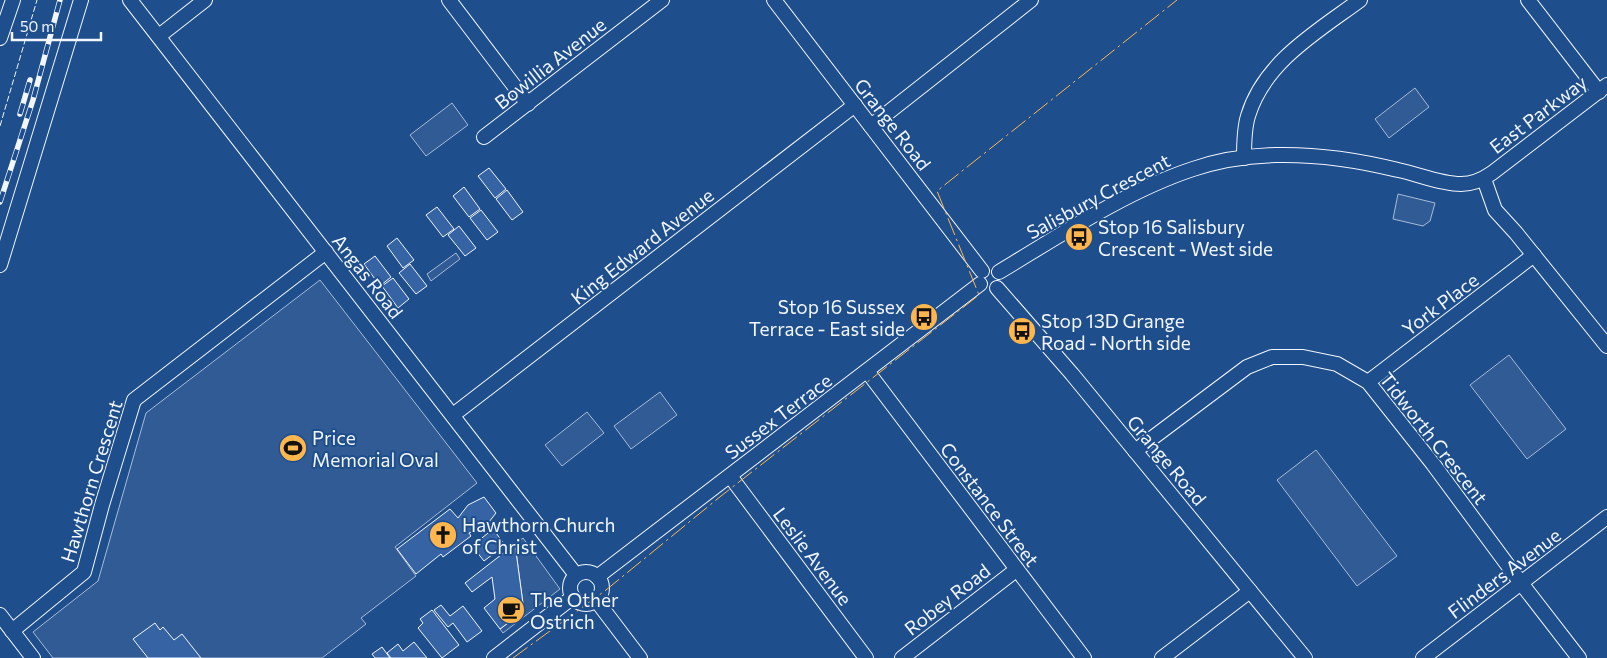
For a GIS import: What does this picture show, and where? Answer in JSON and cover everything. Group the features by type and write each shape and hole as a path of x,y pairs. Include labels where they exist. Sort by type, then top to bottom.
{"street":[{"path":"0,38 13,0"},
{"path":"0,265 81,0"},
{"name":"Angas Road","path":"130,0 576,575"},
{"path":"159,36 205,0"},
{"path":"449,0 528,104"},
{"name":"Bowillia Avenue","path":"484,137 662,0"},
{"name":"Grange Road","path":"774,0 871,126 981,277"},
{"path":"1244,158 1248,117 1257,94 1277,66 1306,41 1360,0"},
{"path":"1528,0 1603,89"},
{"path":"871,126 1027,1"},
{"name":"East Parkway","path":"1488,176 1603,89"},
{"name":"King Edward Avenue","path":"453,416 855,105"},
{"name":"Salisbury Crescent","path":"999,272 1080,223 1150,186 1193,168 1244,158 1303,155 1372,164 1455,184 1469,183 1488,176"},
{"path":"1488,176 1495,210 1607,346"},
{"name":"Hawthorn Crescent","path":"12,631 84,572 134,400 326,252"},
{"name":"York Place","path":"1368,382 1534,255"},
{"path":"989,268 999,272 1002,278 997,288 988,290 981,277 989,268"},
{"name":"Sussex Terrace","path":"597,577 867,371 981,277"},
{"name":"Grange Road","path":"997,288 1072,374 1305,658"},
{"name":"Tidworth Crescent","path":"1135,451 1247,367 1272,357 1303,357 1337,364 1368,382 1433,464 1579,658"},
{"name":"Constance Street","path":"867,371 1084,658"},
{"name":"Leslie Avenue","path":"730,476 866,658"},
{"name":"Flinders Avenue","path":"1423,658 1607,517"},
{"name":"Robey Road","path":"902,658 1016,570"},
{"path":"588,572 597,577 601,592 596,600 586,604 573,597 570,583 576,575 588,572"},
{"path":"1162,658 1250,591"},
{"path":"494,658 573,597"},
{"path":"596,600 640,658"},
{"path":"0,615 33,658"}],"shaded area":[{"path":"1415,88 1429,107 1389,138 1375,119"},
{"path":"452,103 468,125 426,156 410,135"},
{"path":"1398,194 1435,203 1430,221 1423,226 1393,219"},
{"path":"456,253 460,259 431,281 427,274"},
{"name":"Price Memorial Oval","path":"320,280 477,483 395,547 416,576 361,618 366,624 322,658 53,658 33,632 98,581 146,413"},
{"path":"1509,355 1566,429 1527,459 1470,385"},
{"path":"660,392 677,415 631,449 614,426"},
{"path":"587,412 604,433 562,466 545,445"},
{"path":"1316,450 1397,556 1357,586 1277,480"},
{"path":"523,538 560,589 503,633 500,629 524,611 515,544"}],"building":[{"path":"489,168 506,189 495,198 478,176"},
{"path":"464,187 480,209 469,217 453,196"},
{"path":"507,190 523,212 512,220 496,199"},
{"path":"437,207 454,229 443,237 426,215"},
{"path":"481,210 498,232 487,240 470,218"},
{"path":"459,226 476,248 465,256 448,235"},
{"path":"397,238 414,260 403,268 387,246"},
{"path":"375,256 391,277 380,286 364,264"},
{"path":"410,264 427,286 416,294 399,273"},
{"path":"393,278 409,299 398,308 382,286"},
{"name":"Hawthorn Church of Christ","path":"484,497 496,513 485,527 469,533 471,536 443,557 441,554 416,574 397,549 450,509 458,518 468,505"},
{"path":"493,529 505,545 484,561 472,546"},
{"path":"515,544 524,611 500,629 484,608 495,599 492,577 472,592 465,583"},
{"path":"441,605 450,616 463,606 482,631 467,642 453,623 448,627 434,610"},
{"path":"432,610 459,645 442,658 418,628 423,623 420,619"},
{"path":"155,623 160,630 163,627 174,640 182,634 201,658 148,658 133,639"},
{"path":"414,642 427,658 391,658 387,653 398,644 403,651"},
{"path":"382,647 390,658 375,658 372,654"}],"railway":[{"path":"0,202 33,100 60,0"},
{"path":"20,114 30,80"}],"fence":[{"path":"0,126 37,0"}],"power":[{"path":"513,658 606,590 721,496 979,295 937,191 1177,0"}],"place":[{"name":"Stop 16 Salisbury Crescent - West side","path":"1079,237"},
{"name":"Stop 16 Sussex Terrace - East side","path":"924,317"},
{"name":"Stop 13D Grange Road - North side","path":"1022,331"},
{"name":"Price Memorial Oval","path":"293,448"},
{"name":"Hawthorn Church of Christ","path":"443,535"},
{"name":"The Other Ostrich","path":"511,610"}]}
